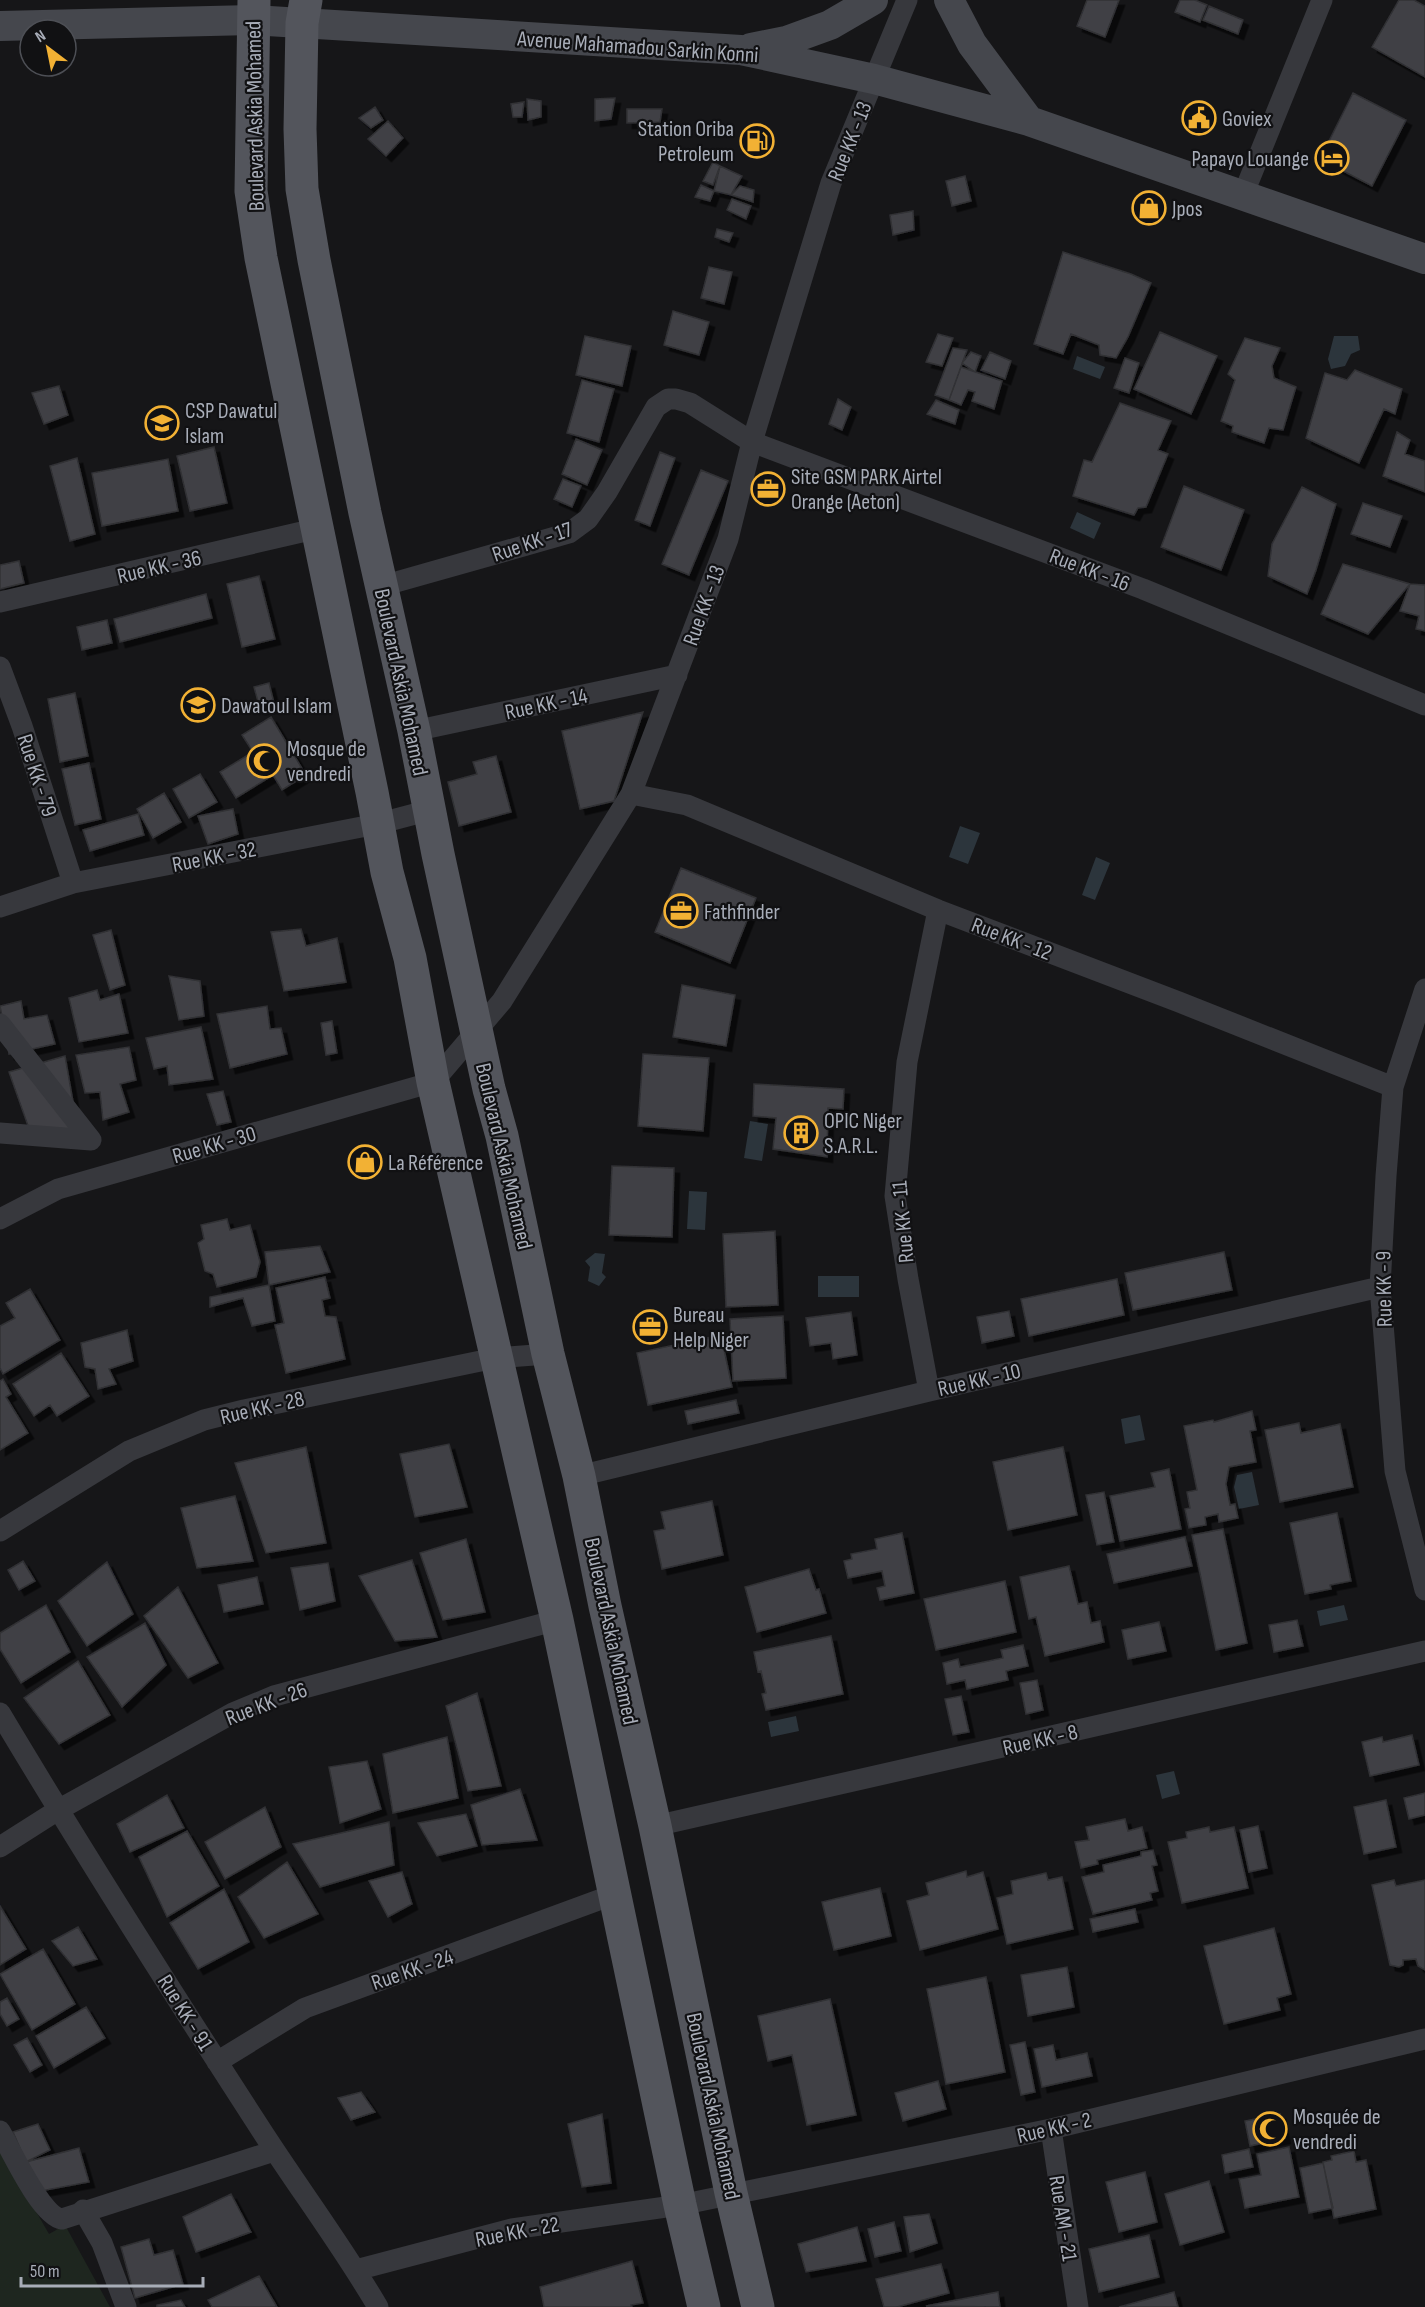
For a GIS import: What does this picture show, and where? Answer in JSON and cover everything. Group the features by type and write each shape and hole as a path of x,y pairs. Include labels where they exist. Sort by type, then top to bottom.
{"main road":[{"name":"Boulevard Askia Mohamed","path":"253,10 251,191 261,258 319,528 372,792 376,824 410,958 433,1082 557,1620 680,2205 704,2307"},
{"name":"Boulevard Askia Mohamed","path":"304,12 300,129 302,189 364,513 414,731 477,1032 505,1147 549,1354 579,1476 731,2193 758,2307"}],"street":[{"path":"741,50 786,41 830,25 873,0"},
{"name":"Rue KK - 13","path":"433,1082 502,1001 631,794 728,539 752,442 831,183 907,0"},
{"path":"949,0 972,45 1029,121"},
{"path":"1243,195 1322,0"},
{"name":"Avenue Mahamadou Sarkin Konni","path":"0,26 253,10 304,12 741,50 874,79 1029,121 1425,259"},
{"name":"Rue KK - 17","path":"382,586 568,533 588,519 607,492 656,407 668,399 690,403"},
{"name":"Rue KK - 16","path":"690,403 752,442 1143,590 1425,705"},
{"name":"Rue KK - 36","path":"0,602 319,528"},
{"name":"Rue KK - 79","path":"0,667 22,726 73,883"},
{"name":"Rue KK - 14","path":"414,731 677,675"},
{"name":"Rue KK - 12","path":"631,794 687,805 938,910 1394,1087"},
{"name":"Rue KK - 32","path":"0,907 73,883 376,824 430,810"},
{"name":"Rue KK - 11","path":"929,1391 895,1196 907,1062 938,910"},
{"name":"Rue KK - 9","path":"1425,989 1394,1087 1380,1287 1395,1471 1425,1590"},
{"path":"0,1024 91,1140 0,1133"},
{"name":"Rue KK - 30","path":"0,1219 58,1189 433,1082"},
{"name":"Rue KK - 10","path":"579,1476 929,1391 1380,1287"},
{"name":"Rue KK - 28","path":"0,1531 129,1451 204,1420 495,1358 549,1354"},
{"name":"Rue KK - 26","path":"0,1847 58,1810 233,1713 274,1696 557,1620"},
{"name":"Rue KK - 8","path":"655,1827 1425,1651"},
{"name":"Rue KK - 91","path":"0,1713 58,1810 217,2062 274,2151 356,2270 378,2307"},
{"name":"Rue KK - 24","path":"217,2062 305,2008 615,1894"},
{"name":"Rue KK - 2","path":"680,2205 1051,2129 1425,2039"},
{"name":"Rue AM - 21","path":"1051,2129 1078,2307"},
{"path":"0,2131 28,2182 52,2215 62,2219 274,2151"},
{"name":"Rue KK - 22","path":"356,2270 512,2229 680,2205"},
{"path":"83,2211 102,2243 126,2307"}],"shaded area":[{"path":"1334,336 1358,336 1360,350 1351,354 1345,366 1331,369 1328,359"},
{"path":"1077,356 1105,367 1100,379 1073,369"},
{"path":"1077,512 1101,523 1094,539 1070,528"},
{"path":"960,826 980,833 968,864 949,857"},
{"path":"1096,857 1110,863 1095,900 1082,895"},
{"path":"750,1121 768,1124 762,1161 744,1158"},
{"path":"689,1191 707,1192 705,1230 687,1229"},
{"path":"595,1253 605,1254 602,1273 606,1277 599,1286 588,1281 590,1267 585,1261"},
{"path":"818,1276 859,1276 859,1297 818,1297"},
{"path":"1140,1415 1145,1440 1125,1444 1121,1419"},
{"path":"1252,1472 1259,1505 1239,1509 1234,1487 1237,1475"},
{"path":"1344,1605 1348,1620 1320,1626 1317,1611"},
{"path":"796,1716 799,1731 771,1737 768,1722"},
{"path":"1174,1771 1180,1794 1162,1799 1156,1775"},
{"path":"0,2149 49,2234 65,2225 110,2307 0,2307"}],"building":[{"path":"1087,0 1119,0 1105,37 1077,26"},
{"path":"1180,0 1195,0 1207,5 1200,22 1175,12"},
{"path":"1399,0 1414,0 1425,6 1425,77 1372,47"},
{"path":"1209,6 1243,20 1238,34 1203,20"},
{"path":"1353,93 1406,120 1372,186 1320,159"},
{"path":"615,98 611,119 595,121 595,99"},
{"path":"527,99 541,101 541,117 528,120"},
{"path":"524,102 522,117 513,117 511,104"},
{"path":"375,107 383,120 371,128 359,118"},
{"path":"627,109 662,109 660,122 627,123"},
{"path":"388,121 403,138 386,156 368,139"},
{"path":"713,162 720,166 713,185 703,181"},
{"path":"720,166 742,176 731,195 714,191"},
{"path":"965,176 971,201 952,206 946,181"},
{"path":"701,185 714,191 710,201 695,197"},
{"path":"740,186 754,190 753,202 731,195"},
{"path":"732,199 751,206 746,219 727,210"},
{"path":"913,211 914,230 893,235 890,215"},
{"path":"717,229 733,233 729,242 715,237"},
{"path":"1063,252 1131,274 1151,283 1128,337 1116,358 1100,355 1099,345 1071,334 1063,354 1034,344"},
{"path":"709,267 732,272 724,304 701,298"},
{"path":"673,311 709,322 699,355 664,345"},
{"path":"1160,332 1217,356 1191,414 1134,389"},
{"path":"938,334 953,338 942,366 926,362"},
{"path":"585,336 631,346 622,386 576,375"},
{"path":"1245,338 1280,348 1272,366 1274,378 1296,387 1283,430 1269,428 1264,443 1232,432 1233,426 1221,421 1235,380 1228,374"},
{"path":"953,348 967,350 949,400 935,395"},
{"path":"971,352 981,356 975,372 962,363"},
{"path":"990,352 1011,361 1005,379 981,370"},
{"path":"1125,358 1139,363 1129,393 1114,388"},
{"path":"961,367 1002,381 994,409 972,401 975,392 968,390 961,405 949,400"},
{"path":"1355,370 1402,389 1395,414 1384,409 1359,463 1306,438 1325,373 1347,380"},
{"path":"582,380 614,389 599,442 567,433"},
{"path":"59,386 68,415 44,424 32,393"},
{"path":"838,399 851,407 842,430 829,424"},
{"path":"936,400 959,410 955,424 927,414"},
{"path":"1120,403 1171,421 1158,450 1168,454 1146,507 1138,508 1134,515 1073,496 1084,460 1092,462"},
{"path":"1397,432 1410,440 1405,454 1425,461 1425,492 1383,476"},
{"path":"576,439 602,450 587,485 562,474"},
{"path":"214,447 227,503 190,511 177,456"},
{"path":"660,452 675,458 650,526 635,520"},
{"path":"77,458 95,534 70,541 50,466"},
{"path":"168,459 178,511 102,526 92,473"},
{"path":"701,470 728,481 689,575 662,564"},
{"path":"563,479 581,486 572,507 554,499"},
{"path":"1184,486 1244,510 1221,570 1161,547"},
{"path":"1302,487 1336,504 1307,594 1268,576 1272,544"},
{"path":"1363,503 1402,516 1390,547 1351,534"},
{"path":"19,561 24,583 0,589 0,565"},
{"path":"1343,564 1410,584 1368,634 1321,614"},
{"path":"259,576 275,639 242,647 227,584"},
{"path":"1410,584 1425,585 1425,631 1416,629 1419,616 1400,611"},
{"path":"206,594 212,618 120,642 114,619"},
{"path":"107,620 112,643 82,650 77,627"},
{"path":"269,683 275,707 260,709 254,687"},
{"path":"75,693 88,756 60,762 48,699"},
{"path":"643,712 614,801 580,809 562,731"},
{"path":"271,717 306,775 282,790 273,775 236,798 220,772 253,752 242,735"},
{"path":"496,756 511,812 459,826 448,782 477,774 473,762"},
{"path":"89,763 101,819 75,825 62,769"},
{"path":"200,774 217,802 189,818 173,789"},
{"path":"164,793 181,822 153,838 137,809"},
{"path":"233,809 238,834 208,844 198,816"},
{"path":"138,814 144,835 90,851 83,830"},
{"path":"681,868 756,898 730,963 655,932"},
{"path":"301,929 306,946 337,938 346,982 284,991 271,932"},
{"path":"111,930 125,985 110,990 93,935"},
{"path":"169,976 200,981 204,1016 179,1020"},
{"path":"682,985 735,995 726,1046 673,1037"},
{"path":"97,990 100,1000 119,994 128,1033 79,1042 69,998"},
{"path":"21,1001 24,1019 47,1015 55,1044 9,1054 0,1006"},
{"path":"267,1006 270,1029 281,1028 287,1054 230,1068 217,1014"},
{"path":"332,1021 337,1053 326,1055 321,1023"},
{"path":"201,1027 213,1079 169,1085 167,1066 154,1069 146,1038"},
{"path":"129,1047 136,1080 120,1084 129,1112 103,1120 100,1092 85,1093 76,1055"},
{"path":"643,1054 709,1058 703,1131 638,1126"},
{"path":"65,1056 78,1130 32,1137 9,1072"},
{"name":"OPIC Niger S.A.R.L.","path":"754,1084 844,1089 843,1109 828,1108 827,1157 773,1149 776,1118 753,1116"},
{"path":"223,1091 231,1122 217,1125 207,1094"},
{"path":"612,1166 674,1168 672,1237 609,1235"},
{"path":"227,1219 230,1230 250,1225 260,1262 256,1277 217,1287 213,1274 205,1271 198,1243 204,1239 201,1225"},
{"path":"775,1231 778,1305 726,1307 723,1234"},
{"path":"320,1246 330,1272 269,1285 265,1252"},
{"path":"1224,1252 1232,1290 1133,1310 1125,1273"},
{"path":"325,1277 330,1298 322,1300 325,1316 336,1317 345,1359 286,1373 275,1325 284,1323 276,1288"},
{"path":"1117,1279 1124,1315 1029,1336 1021,1299"},
{"path":"269,1285 275,1321 252,1326 243,1298 210,1307 210,1297"},
{"path":"30,1289 60,1340 3,1374 0,1368 0,1326 15,1318 6,1303"},
{"path":"1009,1311 1014,1336 982,1343 977,1317"},
{"path":"851,1312 857,1355 833,1359 831,1343 810,1346 806,1318"},
{"path":"783,1316 786,1378 733,1381 730,1319"},
{"path":"127,1330 133,1361 109,1369 116,1384 98,1389 95,1369 85,1367 81,1343"},
{"path":"721,1335 732,1387 648,1405 637,1353"},
{"path":"61,1353 89,1396 57,1416 50,1405 34,1416 13,1384"},
{"path":"3,1379 11,1394 6,1397 28,1433 0,1450 0,1381"},
{"path":"736,1400 739,1413 688,1424 685,1411"},
{"path":"1252,1411 1256,1430 1250,1431 1256,1462 1229,1467 1226,1484 1230,1505 1235,1504 1238,1518 1219,1522 1218,1514 1205,1517 1206,1525 1189,1528 1185,1509 1190,1508 1187,1492 1197,1490 1184,1426 1213,1420 1214,1422"},
{"path":"1299,1423 1301,1433 1340,1424 1353,1487 1280,1502 1265,1430"},
{"path":"449,1444 467,1507 415,1517 400,1454"},
{"path":"306,1447 326,1543 266,1553 235,1463"},
{"path":"1063,1447 1077,1515 1008,1530 993,1462"},
{"path":"1169,1469 1181,1529 1120,1541 1110,1496 1155,1487 1151,1473"},
{"path":"1104,1492 1114,1542 1097,1545 1086,1495"},
{"path":"235,1496 253,1561 197,1568 181,1508"},
{"path":"712,1501 723,1555 662,1569 654,1531 665,1529 661,1512"},
{"path":"1337,1513 1351,1581 1330,1585 1331,1589 1305,1594 1290,1523"},
{"path":"1223,1529 1247,1643 1216,1650 1192,1535"},
{"path":"902,1533 914,1593 880,1600 877,1588 885,1586 882,1571 848,1578 844,1561 852,1559 851,1554 877,1549 875,1539"},
{"path":"1185,1537 1192,1566 1114,1583 1107,1554"},
{"path":"466,1539 485,1612 443,1620 420,1553"},
{"path":"412,1560 437,1637 395,1641 359,1576"},
{"path":"23,1561 35,1581 19,1590 8,1570"},
{"path":"107,1562 133,1614 87,1646 58,1601"},
{"path":"328,1563 335,1601 300,1610 291,1568"},
{"path":"1069,1566 1078,1604 1087,1602 1091,1623 1100,1621 1104,1642 1045,1656 1036,1617 1029,1619 1020,1577"},
{"path":"809,1569 816,1590 819,1589 826,1613 757,1632 745,1587"},
{"path":"257,1577 263,1604 224,1612 218,1585"},
{"path":"1005,1581 1016,1632 936,1650 924,1599"},
{"path":"178,1587 218,1663 188,1678 144,1616"},
{"path":"46,1605 70,1652 21,1683 0,1649 0,1633"},
{"path":"1297,1620 1303,1646 1274,1652 1269,1625"},
{"path":"1159,1622 1166,1651 1128,1659 1122,1630"},
{"path":"145,1623 166,1665 122,1707 87,1657"},
{"path":"831,1636 843,1694 766,1710 762,1694 766,1693 754,1652"},
{"path":"1023,1645 1028,1666 1006,1671 1008,1680 967,1689 965,1680 947,1684 943,1663 958,1659 960,1667 1003,1658 1001,1650"},
{"path":"78,1661 110,1715 59,1744 24,1698"},
{"path":"1037,1680 1043,1710 1026,1714 1020,1683"},
{"path":"477,1693 501,1786 468,1791 446,1706"},
{"path":"961,1696 969,1732 953,1735 945,1699"},
{"path":"1412,1735 1419,1765 1370,1776 1362,1742 1382,1737 1383,1742"},
{"path":"447,1737 458,1798 393,1813 383,1754"},
{"path":"367,1761 381,1809 340,1823 329,1767"},
{"path":"520,1789 537,1840 482,1845 471,1805"},
{"path":"1425,1793 1425,1815 1409,1819 1404,1798"},
{"path":"167,1795 184,1828 130,1852 117,1824"},
{"path":"1386,1800 1396,1847 1364,1854 1354,1807"},
{"path":"265,1807 281,1847 225,1879 205,1842"},
{"path":"466,1814 477,1846 437,1856 418,1823"},
{"path":"1125,1819 1128,1831 1142,1827 1147,1848 1097,1860 1098,1864 1081,1868 1075,1842 1089,1840 1086,1827"},
{"path":"389,1822 394,1865 320,1887 293,1844"},
{"path":"1258,1826 1267,1868 1249,1872 1240,1830"},
{"path":"1209,1827 1210,1832 1234,1827 1248,1888 1182,1903 1168,1842 1187,1838 1186,1832"},
{"path":"187,1831 219,1886 167,1917 139,1857"},
{"path":"1153,1850 1157,1865 1152,1866 1158,1891 1150,1893 1152,1900 1093,1914 1082,1877 1104,1872 1103,1865 1141,1856 1141,1852"},
{"path":"287,1862 318,1914 264,1938 238,1897"},
{"path":"966,1871 967,1877 983,1872 998,1929 920,1950 907,1901 929,1895 926,1883"},
{"path":"402,1872 412,1904 388,1917 369,1881"},
{"path":"1046,1873 1048,1880 1062,1877 1073,1929 1007,1944 997,1898 1013,1894 1011,1881"},
{"path":"1394,1880 1396,1886 1425,1880 1425,1970 1418,1966 1416,1959 1403,1960 1403,1965 1399,1967 1390,1965 1372,1885"},
{"path":"880,1888 891,1936 834,1950 822,1902"},
{"path":"224,1889 249,1942 198,1969 170,1923"},
{"path":"0,1906 26,1949 0,1965"},
{"path":"1135,1909 1138,1922 1093,1932 1090,1919"},
{"path":"78,1927 97,1959 73,1966 52,1941"},
{"path":"1274,1928 1291,1994 1277,1998 1280,2010 1224,2024 1204,1946"},
{"path":"43,1949 75,2004 32,2030 0,1974"},
{"path":"1067,1967 1074,2007 1028,2016 1021,1975"},
{"path":"986,1977 1005,2072 946,2084 927,1989"},
{"path":"7,1998 19,2019 7,2026 0,2014 0,2002"},
{"path":"830,1999 856,2115 807,2125 792,2055 768,2061 758,2016"},
{"path":"86,2007 105,2038 54,2068 36,2036"},
{"path":"27,2038 42,2065 30,2072 14,2045"},
{"path":"1025,2042 1035,2092 1021,2095 1010,2045"},
{"path":"1053,2045 1056,2060 1087,2053 1092,2076 1042,2087 1034,2049"},
{"path":"938,2081 946,2109 903,2121 895,2093"},
{"path":"361,2092 375,2112 351,2120 338,2098"},
{"path":"602,2114 611,2183 582,2187 568,2124"},
{"path":"1280,2114 1285,2138 1250,2146 1245,2121"},
{"path":"38,2124 50,2150 26,2162 13,2132"},
{"path":"1289,2147 1299,2197 1245,2208 1239,2179 1261,2175 1257,2154"},
{"path":"79,2148 89,2182 41,2191 26,2162"},
{"path":"1249,2149 1253,2167 1225,2173 1222,2155"},
{"path":"1354,2151 1356,2162 1366,2160 1376,2209 1334,2218 1323,2162 1332,2160 1331,2156"},
{"path":"1323,2163 1333,2208 1309,2213 1300,2168"},
{"path":"1145,2172 1157,2222 1119,2232 1106,2182"},
{"path":"1209,2181 1224,2232 1180,2245 1165,2194"},
{"path":"231,2194 251,2232 196,2252 183,2217"},
{"path":"929,2214 937,2243 910,2252 904,2217"},
{"path":"894,2222 901,2251 875,2257 868,2229"},
{"path":"857,2227 866,2261 806,2272 798,2244"},
{"path":"1149,2235 1159,2277 1099,2292 1089,2249"},
{"path":"149,2239 154,2255 173,2250 183,2284 135,2298 121,2247"},
{"path":"632,2261 643,2303 631,2305 632,2307 544,2307 540,2287"},
{"path":"941,2264 949,2293 897,2307 884,2307 876,2279"},
{"path":"259,2276 277,2307 212,2307 208,2300"},
{"path":"998,2292 1000,2307 926,2306"},
{"path":"1174,2292 1178,2307 1119,2307"},
{"path":"181,2300 185,2307 157,2307 157,2305"}],"place":[{"name":"Goviex","path":"1199,118"},
{"name":"Station Oriba Petroleum","path":"757,141"},
{"name":"Papayo Louange","path":"1332,158"},
{"name":"Jpos","path":"1149,208"},
{"name":"CSP Dawatul Islam","path":"162,423"},
{"name":"Site GSM PARK Airtel Orange (Aeton)","path":"768,489"},
{"name":"Dawatoul Islam","path":"198,705"},
{"name":"Mosque de vendredi","path":"264,761"},
{"name":"Fathfinder","path":"681,911"},
{"name":"OPIC Niger S.A.R.L.","path":"801,1133"},
{"name":"La Référence","path":"365,1162"},
{"name":"Bureau Help Niger","path":"650,1327"},
{"name":"Mosquée de vendredi","path":"1270,2129"}]}
